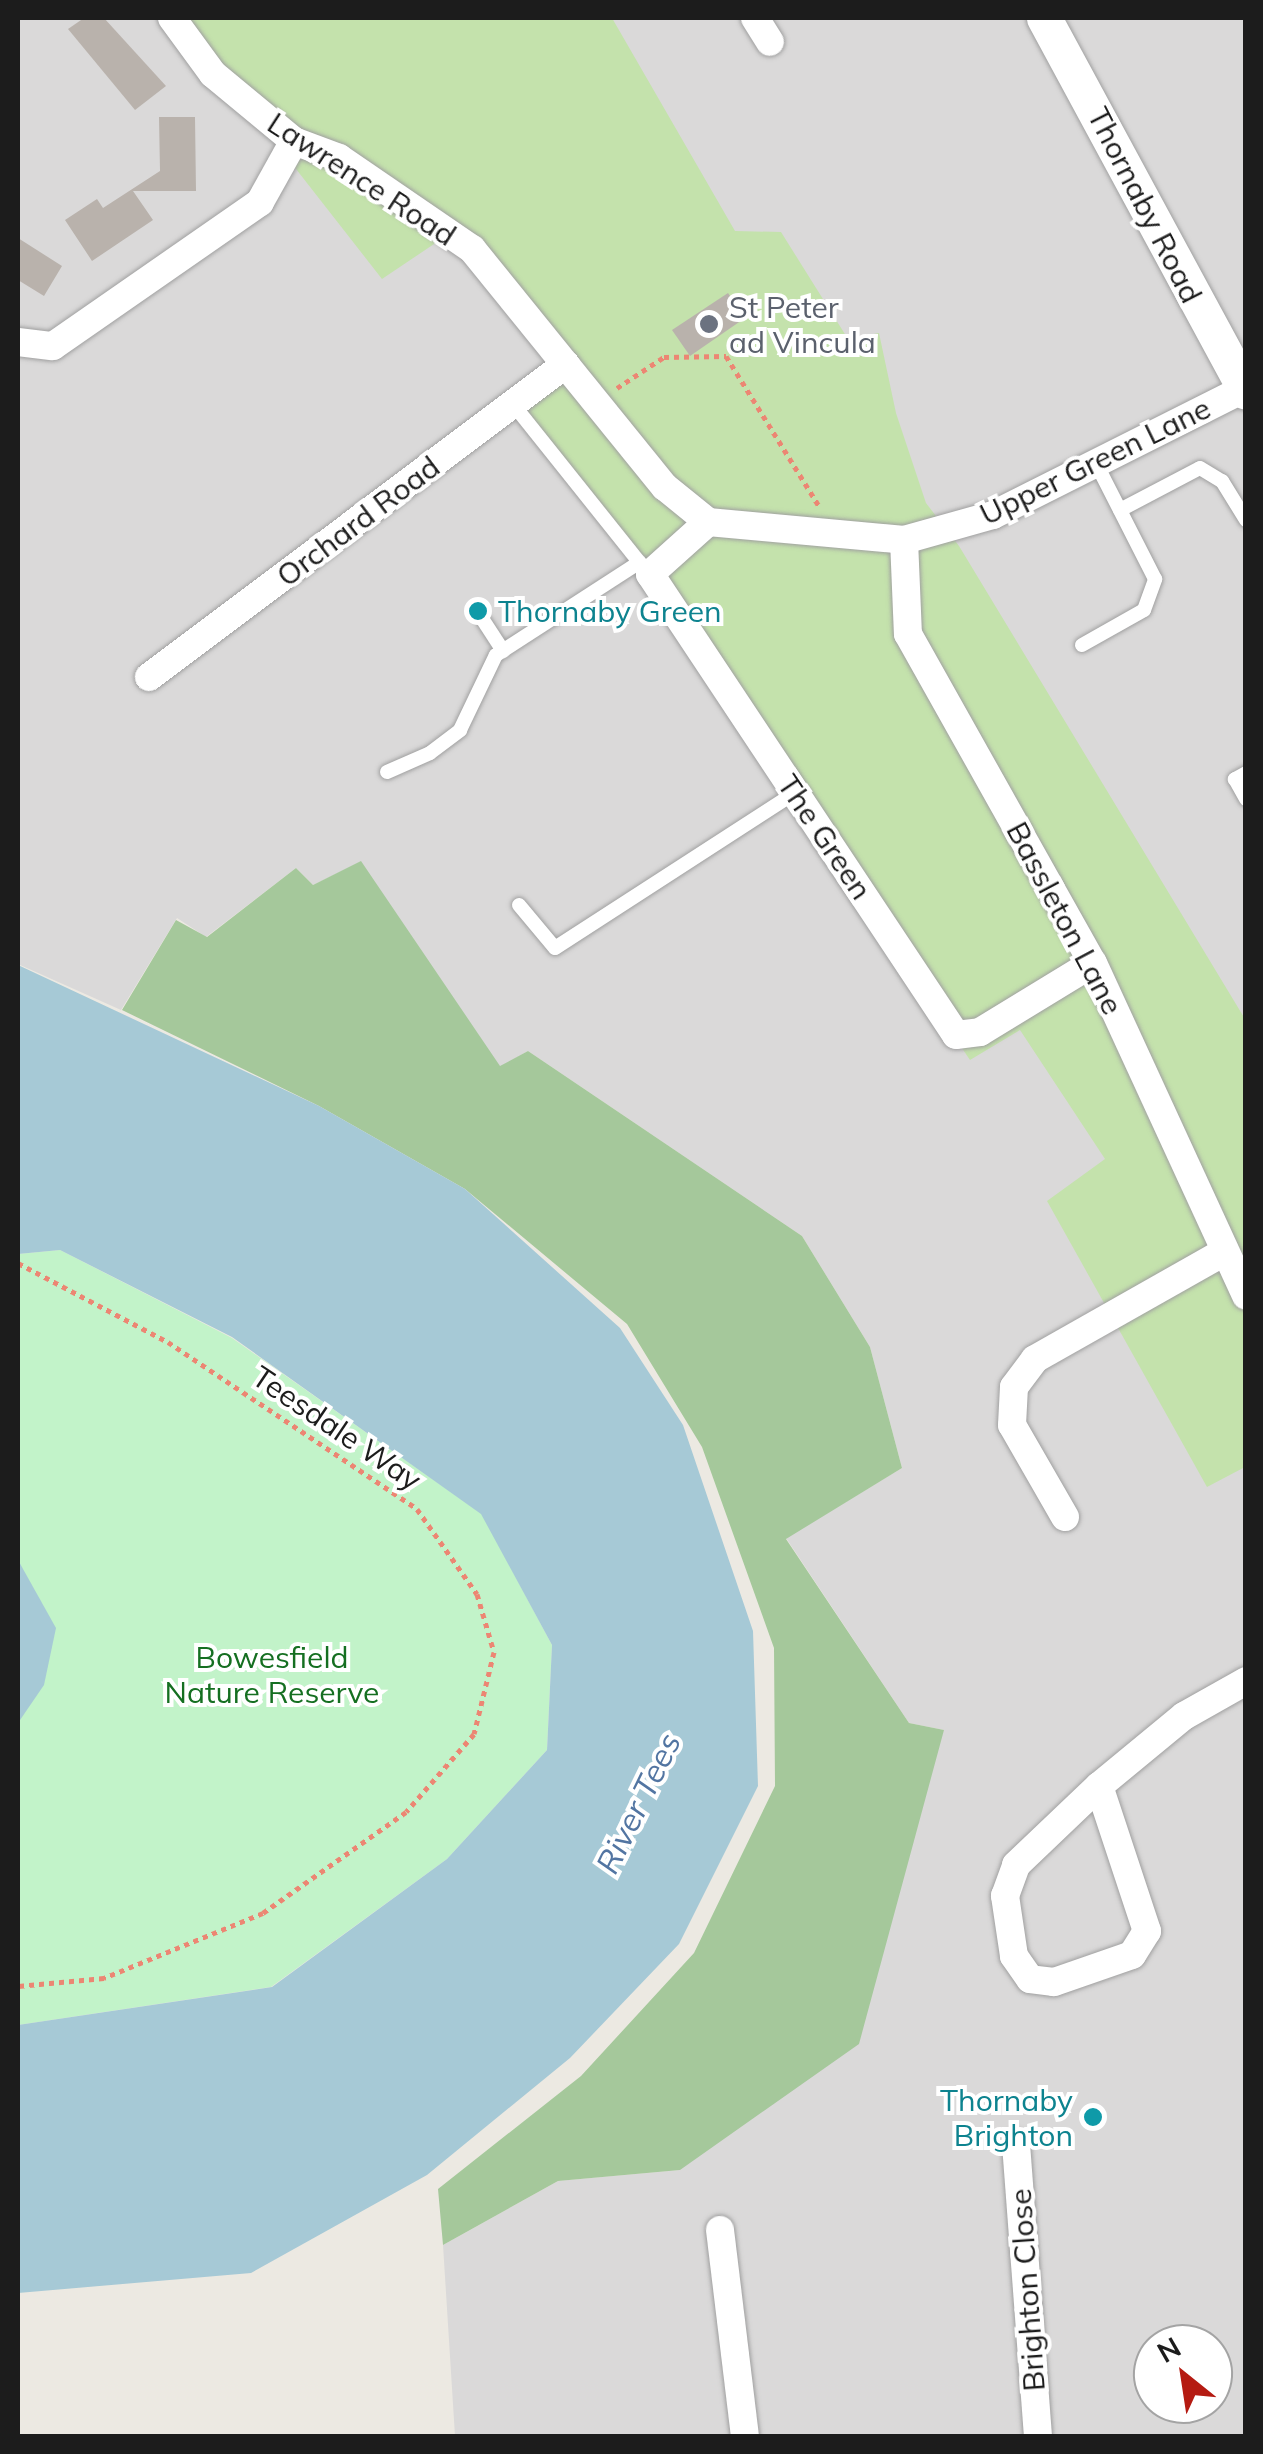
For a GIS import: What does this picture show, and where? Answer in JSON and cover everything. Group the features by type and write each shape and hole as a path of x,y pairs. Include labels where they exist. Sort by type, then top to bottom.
{"street":[{"name":"Lawrence Road","path":"172,18 213,74 294,141 339,158 472,249 665,487 708,522"},
{"name":"Thornaby Road","path":"1044,18 1245,390"},
{"path":"18,342 53,346 260,202 294,141"},
{"name":"Orchard Road","path":"149,677 566,364"},
{"name":"Upper Green Lane","path":"708,522 904,540 993,515 1245,390"},
{"path":"645,568 708,522"},
{"name":"Bassleton Lane","path":"904,540 908,634 1093,963 1246,1296"},
{"name":"The Green","path":"645,568 956,1035 980,1032 1093,963"},
{"path":"1065,1518 1012,1425 1014,1387 1036,1359 1224,1252"},
{"path":"1099,1786 1147,1931 1132,1955 1054,1982 1030,1979 1014,1956 1005,1896 1016,1865 1099,1786 1184,1716 1246,1681"},
{"name":"Brighton Close","path":"1016,2144 1038,2436"},
{"path":"720,2230 745,2436"}],"lane":[{"path":"387,772 430,754 460,730 488,662 645,568 513,404"},
{"path":"1082,645 1144,610 1155,579 1096,463"},
{"path":"1120,510 1200,468 1222,481 1246,520"},
{"path":"483,620 502,651"},
{"path":"1246,773 1235,780 1246,799"},
{"path":"519,906 554,948 795,793"}],"path":[{"path":"596,401 664,358 726,356 836,534"},
{"name":"Teesdale Way","path":"18,1262 168,1342 417,1508 477,1594 494,1652 474,1734 406,1812 263,1913 104,1978 18,1986"}],"shaded area":[{"path":"18,18 1245,18 1245,2436 455,2436 443,2245 558,2181 680,2170 944,1730 909,1723 786,1538 902,1468 870,1347 802,1236 528,1051 500,1067 361,862 313,885 296,868 206,937 177,918 121,1010 18,964"}],"green space":[{"path":"178,18 612,18 735,231 781,232 848,339 879,333 896,413 926,503 959,546 1245,1019 1245,1467 1207,1487 1047,1201 1105,1159 1020,1030 970,1060 645,579 506,404 556,365 464,252 443,238 382,279"},
{"path":"361,861 500,1066 528,1051 802,1236 870,1347 902,1468 786,1539 909,1723 944,1730 859,2044 680,2170 558,2181 443,2245 438,2189 581,2076 694,1953 775,1786 774,1648 702,1447 627,1324 465,1189 319,1106 122,1010 176,920 207,937 296,868 313,885"},
{"name":"Bowesfield Nature Reserve","path":"60,1250 232,1338 482,1514 552,1645 547,1750 447,1859 271,1987 18,2025 18,1254"}],"water":[{"name":"River Tees","path":"18,965 319,1106 465,1189 620,1328 683,1425 753,1631 758,1786 679,1944 570,2058 427,2175 251,2273 18,2293 18,2025 272,1987 447,1859 547,1750 552,1645 481,1514 232,1337 60,1250 18,1254"},
{"path":"18,1560 56,1628 44,1685 18,1723"}],"building":[{"path":"84,18 104,18 166,86 135,110 68,29"},
{"path":"159,117 195,117 196,191 133,191 153,220 92,261 65,220 97,199 103,208 160,171"},
{"path":"18,238 62,266 44,296 18,280"},
{"name":"St Peter ad Vincula","path":"728,293 745,318 690,356 672,330"}],"place":[{"name":"St Peter ad Vincula","path":"709,324"},
{"name":"Thornaby Green","path":"478,611"},
{"name":"Thornaby Brighton","path":"1093,2117"}]}
